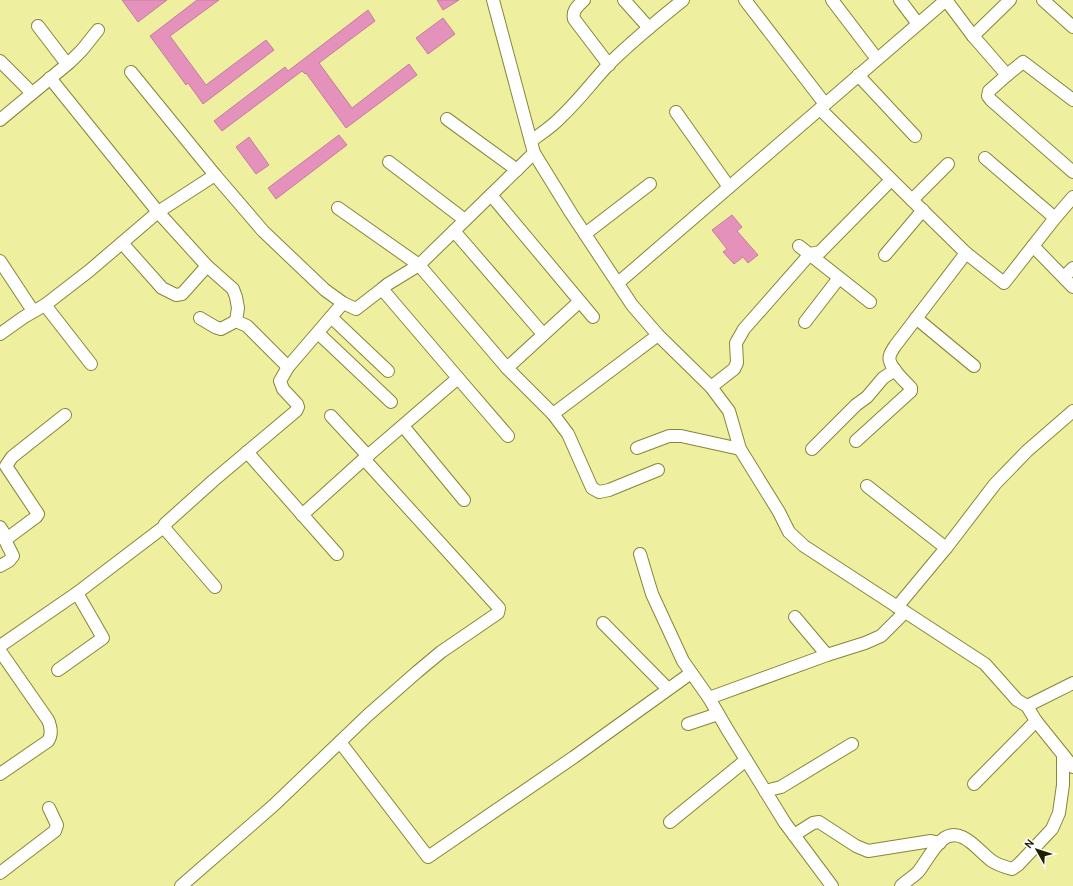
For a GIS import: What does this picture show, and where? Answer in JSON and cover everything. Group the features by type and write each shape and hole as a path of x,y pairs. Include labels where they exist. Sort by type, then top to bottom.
{"street":[{"path":"494,0 533,147 571,213 632,305 658,335 711,387 730,412 740,449 779,512 789,532 804,546 985,664 1017,700 1027,706 1036,721 1073,768"},
{"path":"584,0 575,9 573,14 574,19 609,65"},
{"path":"624,0 649,28"},
{"path":"131,72 263,231 325,290 343,303 356,309 388,284 419,265 516,170 546,131 562,116 609,65 649,28 683,0"},
{"path":"745,0 823,106 891,180 966,253 1004,283 1073,197"},
{"path":"832,0 877,59"},
{"path":"900,0 918,24"},
{"path":"618,283 946,0 973,36 1007,75"},
{"path":"973,36 1010,0"},
{"path":"1043,0 1073,27"},
{"path":"38,26 67,64"},
{"path":"0,120 67,64 82,50 98,30"},
{"path":"0,61 32,93"},
{"path":"1073,100 1023,62 989,91 988,96 1073,172"},
{"path":"858,75 915,136"},
{"path":"50,78 158,212 208,266 233,289 238,308 236,321"},
{"path":"676,112 728,187"},
{"path":"447,119 516,170"},
{"path":"985,158 1055,218"},
{"path":"389,162 465,220"},
{"path":"912,200 948,164"},
{"path":"0,334 33,311 46,305 122,244 158,212 215,175"},
{"path":"711,387 734,369 737,363 736,343 744,330 810,254 820,252 891,180"},
{"path":"585,234 650,184"},
{"path":"491,195 593,317"},
{"path":"338,208 419,265 507,368 553,414 568,434 592,488 599,492 609,490 658,470"},
{"path":"884,255 923,210"},
{"path":"454,231 543,334"},
{"path":"122,244 162,288 176,295 182,294 208,266"},
{"path":"799,246 870,302"},
{"path":"1033,246 1073,287"},
{"path":"856,441 911,391 911,388 895,370 890,362 889,356 894,346 966,253"},
{"path":"0,261 33,311"},
{"path":"1064,277 1073,268"},
{"path":"805,322 839,278"},
{"path":"382,289 508,436"},
{"path":"507,368 579,302"},
{"path":"0,646 78,593 165,526 167,521 296,411 298,408 297,404 283,389 280,381 288,367 343,303"},
{"path":"46,305 91,364"},
{"path":"331,317 388,371"},
{"path":"200,318 221,329 236,321"},
{"path":"916,318 974,366"},
{"path":"236,321 247,326 288,367"},
{"path":"318,333 391,402"},
{"path":"553,414 658,335"},
{"path":"812,449 866,397 883,378 895,370"},
{"path":"302,515 458,378"},
{"path":"709,698 881,636 946,548 999,480 1027,451 1073,411"},
{"path":"7,538 22,528 38,514 6,468 7,462 65,415"},
{"path":"181,886 274,805 382,702 441,652 499,611 499,608 366,458 332,416"},
{"path":"403,426 464,500"},
{"path":"637,448 668,436 681,436 740,449"},
{"path":"247,452 337,554"},
{"path":"867,486 946,548"},
{"path":"165,526 166,530 214,587"},
{"path":"0,527 7,538 5,540 13,556 0,566"},
{"path":"640,554 652,594 683,661 709,698 765,791 832,886"},
{"path":"58,670 103,638 78,593"},
{"path":"796,617 826,655"},
{"path":"603,623 668,689"},
{"path":"0,651 48,720 51,737 48,741 0,774"},
{"path":"340,742 428,857 574,757 691,672"},
{"path":"1027,706 1073,683"},
{"path":"688,724 718,714"},
{"path":"974,784 1036,721"},
{"path":"765,791 781,787 852,744"},
{"path":"901,886 917,872 940,843 950,835 961,836 992,861 998,864 1012,869 1018,866 1052,829 1059,813 1063,785 1063,755"},
{"path":"670,822 746,760"},
{"path":"0,873 30,852 55,831 57,825 49,808"},
{"path":"794,834 813,823 819,822 856,846 868,851 931,842 940,843"}],"building":[{"path":"122,0 167,0 138,22"},
{"path":"197,0 219,0 170,36 206,85 266,40 274,50 203,104 188,83 186,85 150,36"},
{"path":"437,0 459,0 443,10"},
{"path":"368,10 375,21 319,63 352,108 409,64 417,75 346,128 306,73 305,74 302,71 222,131 214,121 285,67 288,71"},
{"path":"443,18 455,34 428,54 416,38"},
{"path":"339,135 347,145 276,199 268,188"},
{"path":"249,137 269,165 256,174 236,147"},
{"path":"732,215 742,227 737,231 758,255 748,263 743,257 734,264 723,252 727,249 712,230"}]}
